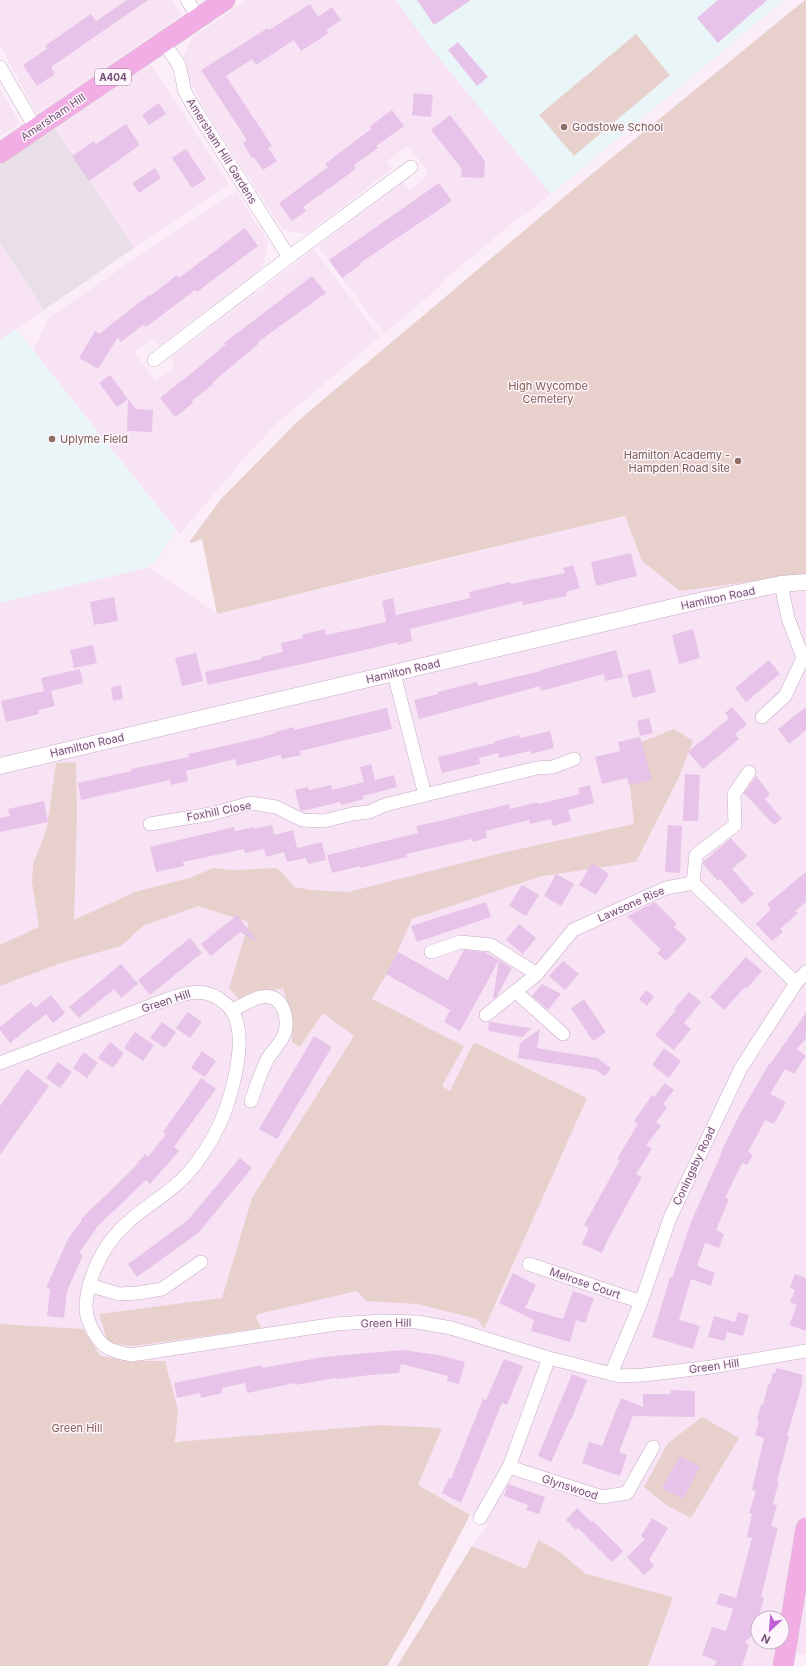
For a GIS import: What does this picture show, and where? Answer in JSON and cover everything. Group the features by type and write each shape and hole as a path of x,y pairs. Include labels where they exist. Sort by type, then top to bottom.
{"main road":[{"name":"Amersham Hill","path":"0,153 164,43 225,0"},
{"path":"782,1666 806,1528"}],"street":[{"path":"186,0 198,18"},
{"name":"Amersham Hill Gardens","path":"164,43 179,65 184,90 190,101 289,257"},
{"path":"0,66 36,129"},
{"path":"154,360 411,166"},
{"name":"Hamilton Road","path":"0,766 694,602 781,584 806,582"},
{"path":"762,717 785,696 804,658 788,618 781,584"},
{"path":"394,674 425,795"},
{"name":"Foxhill Close","path":"150,824 211,814 251,803 276,807 302,820 324,821 352,814 369,812 385,805 538,768 553,767 574,759"},
{"path":"749,772 734,794 735,825 696,855 694,883 796,983"},
{"name":"Lawsone Rise","path":"486,1015 537,974 573,930 666,888 694,883"},
{"path":"431,952 460,942 491,945 537,974"},
{"name":"Coningsby Road","path":"611,1374 641,1302 670,1218 741,1068 796,983 806,972"},
{"name":"Green Hill","path":"0,1063 184,993 204,992 223,1002 233,1010 237,1020 239,1035 238,1060 226,1109 213,1138 194,1167 170,1191 126,1225 112,1240 101,1256 92,1275 86,1309 87,1320 99,1342 108,1349 131,1355 336,1324 382,1321 417,1322 451,1328 549,1358 611,1374 629,1376 711,1367 806,1351"},
{"path":"516,992 563,1034"},
{"path":"233,1010 250,1001 267,996 277,999 284,1011 286,1025 283,1037 268,1059 251,1101"},
{"path":"89,1286 118,1294 138,1293 162,1289 202,1262"},
{"name":"Melrose Court","path":"529,1264 641,1302"},
{"path":"480,1518 509,1467 549,1358"},
{"name":"Glynswood","path":"509,1467 602,1498 626,1493 653,1447"}],"shaded area":[{"path":"0,0 172,0 182,15 37,114 0,45"},
{"path":"246,0 396,0 430,47 551,194 524,216 522,215 443,281 444,283 384,334 318,246 403,182 410,190 429,173 408,146 387,161 392,169 306,234 283,230 209,116 190,82 183,56 192,38"},
{"name":"Godstowe School","path":"396,0 784,0 551,194 430,47"},
{"path":"150,64 229,184 134,248 55,129"},
{"path":"0,88 20,124 0,137"},
{"path":"55,129 134,248 44,310 0,243 0,165"},
{"path":"236,191 268,242 263,267 159,346 153,339 134,353 156,381 175,366 170,358 314,249 380,337 276,424 242,461 180,534 33,350 49,317"},
{"path":"0,243 44,310 0,340"},
{"path":"806,315 806,1655 778,1651 775,1666 648,1666 673,1597 586,1574 560,1552 537,1540 527,1569 472,1546 488,1525 418,1485 441,1428 179,1443 146,1366 77,1328 0,1327 0,592 130,555 217,614 626,516"},
{"name":"Uplyme Field","path":"16,329 176,530 155,562 146,568 0,603 0,340"}],"green space":[{"name":"High Wycombe Cemetery","path":"805,0 806,574 680,591 642,561 625,516 217,614 202,539 191,543 190,541 221,499 299,420 576,187"},
{"path":"636,34 670,75 574,156 539,115"},
{"path":"674,729 693,741 678,779 636,862 542,876 412,919 390,968 372,999 464,1046 442,1086 450,1091 474,1042 587,1098 484,1329 477,1319 417,1304 366,1301 357,1291 258,1314 256,1317 261,1328 133,1346 108,1343 99,1314 222,1298 252,1198 354,1036 323,1013 300,1047 292,1042 293,1025 283,988 239,999 229,988 249,922 198,906 143,926 121,946 61,963 0,986 0,945 39,927 32,882 33,864 47,828 56,763 76,762 77,815 74,920 135,892 190,878 213,868 233,870 277,868 295,887 311,890 348,892 501,853 634,824 626,748"},
{"path":"0,1324 83,1329 100,1355 123,1361 165,1361 178,1410 175,1442 380,1425 442,1428 418,1485 470,1515 422,1607 387,1666 0,1666"},
{"path":"702,1417 739,1438 691,1518 666,1505 644,1487 668,1443"},
{"path":"538,1540 560,1552 586,1574 673,1597 648,1666 397,1666 472,1546 526,1569"}],"building":[{"path":"127,0 148,0 51,67 55,74 37,86 23,65 47,49 45,46 91,14 96,21"},
{"path":"417,0 471,0 434,25"},
{"path":"718,0 767,0 718,43 697,18"},
{"path":"310,4 318,17 332,7 341,20 326,30 329,33 301,51 294,40 256,65 252,59 226,76 272,146 268,148 277,161 263,170 254,157 252,158 243,143 247,140 201,70 268,28 269,30"},
{"path":"458,42 488,77 477,86 448,50"},
{"path":"414,93 433,95 431,117 412,115"},
{"path":"159,103 166,114 149,125 142,115"},
{"path":"392,110 404,126 376,146 378,148 354,165 356,169 303,207 306,211 292,221 279,203 328,167 325,164 371,129 370,126"},
{"path":"450,115 485,161 484,178 461,177 462,169 431,130"},
{"path":"126,124 140,145 89,181 72,156 94,141 96,144"},
{"path":"186,149 206,179 192,188 172,158"},
{"path":"155,168 161,178 139,193 132,183"},
{"path":"439,183 452,201 360,263 361,264 342,278 329,260"},
{"path":"245,228 258,246 197,292 195,290 146,327 144,324 121,342 118,337 98,369 79,358 95,331 99,334 149,295 150,296 177,275 179,278"},
{"path":"312,276 326,293 258,342 258,344 192,401 193,403 175,417 160,398 226,344 224,343"},
{"path":"110,375 128,399 117,407 99,383"},
{"path":"128,399 136,409 153,410 152,432 127,431"},
{"path":"631,553 637,576 596,586 591,562"},
{"path":"573,565 580,588 566,592 567,596 523,605 522,601 410,629 412,641 398,645 397,642 208,685 205,672 262,659 261,657 283,652 281,643 303,638 302,635 325,629 326,635 386,622 382,601 393,598 396,615 470,598 469,592 510,582 511,584 565,573 563,568"},
{"path":"114,597 118,621 94,625 90,602"},
{"path":"693,629 700,658 679,664 672,635"},
{"path":"93,645 97,663 74,668 70,650"},
{"path":"616,650 623,677 605,681 604,674 541,691 540,686 419,719 414,700 477,682 478,686 541,671"},
{"path":"196,653 203,681 182,686 175,658"},
{"path":"769,660 780,674 746,702 735,688"},
{"path":"80,669 83,683 51,691 55,706 38,710 39,714 6,722 1,701 44,691 41,678"},
{"path":"650,669 656,692 633,698 627,675"},
{"path":"121,685 123,699 113,701 111,687"},
{"path":"732,707 747,724 735,734 739,739 703,769 688,752 729,718 725,713"},
{"path":"806,707 806,730 789,744 778,729"},
{"path":"387,708 392,729 300,751 301,755 282,759 281,755 237,766 235,759 186,771 188,781 171,785 170,780 81,800 78,783 131,771 131,769 189,757 188,754 255,739 294,727 294,730"},
{"path":"649,718 653,733 640,736 637,721"},
{"path":"550,731 554,748 531,754 530,751 499,758 498,753 479,758 480,764 442,773 438,757 495,743 495,741 519,735 520,738"},
{"path":"640,737 652,780 629,785 627,778 602,784 595,757 620,751 618,742"},
{"path":"371,764 375,780 394,775 397,787 363,796 364,799 341,805 340,802 302,811 300,810 295,790 308,787 309,790 331,785 332,790 364,782 360,767"},
{"path":"685,774 700,775 698,821 683,821"},
{"path":"756,776 770,794 765,799 782,819 774,825 744,793"},
{"path":"590,785 594,803 568,810 571,821 553,826 551,819 530,824 529,820 486,831 487,838 473,842 472,839 406,854 407,857 332,873 327,855 418,833 416,826 509,804 510,809 580,794 578,788"},
{"path":"44,801 48,822 0,832 0,818 10,816 8,809"},
{"path":"272,825 274,835 293,830 297,848 322,842 326,860 308,864 306,858 287,862 284,852 266,857 264,849 245,853 244,849 183,862 184,866 156,872 150,847 234,827 235,831"},
{"path":"668,825 682,826 680,873 665,872"},
{"path":"731,838 747,856 732,869 754,894 742,904 720,879 718,881 703,864 703,862"},
{"path":"592,863 609,874 596,895 579,885"},
{"path":"806,872 806,902 795,911 798,913 780,929 783,932 772,941 756,924 771,909 767,904"},
{"path":"556,874 574,884 561,906 544,896"},
{"path":"522,885 539,895 526,916 509,906"},
{"path":"486,902 491,917 417,942 411,926"},
{"path":"655,902 677,924 674,927 687,939 666,961 657,953 661,950 627,916"},
{"path":"237,915 258,942 240,932 211,956 201,944"},
{"path":"519,924 536,938 523,954 506,940"},
{"path":"190,938 202,953 150,995 138,980"},
{"path":"464,950 485,952 499,960 460,1031 444,1022 450,1010 386,974 398,952 448,980"},
{"path":"746,957 762,971 724,1010 710,997"},
{"path":"499,960 512,968 497,996 493,999"},
{"path":"563,961 579,974 565,990 549,976"},
{"path":"121,964 138,984 121,998 114,989 79,1018 69,1007"},
{"path":"542,984 561,994 548,1010 532,996"},
{"path":"646,990 654,997 647,1006 639,999"},
{"path":"689,992 701,1002 684,1023 691,1029 674,1050 655,1035 676,1010 674,1009"},
{"path":"51,995 65,1013 53,1023 46,1014 10,1043 0,1030 0,1027 31,1002 35,1008"},
{"path":"584,999 606,1032 593,1041 571,1008"},
{"path":"188,1012 202,1022 190,1038 176,1028"},
{"path":"806,1013 806,1038 797,1049 806,1056 794,1074 785,1069 770,1094 786,1102 774,1124 765,1120 748,1152 753,1155 747,1165 742,1163 725,1198 729,1199 716,1230 724,1234 719,1248 705,1243 697,1266 715,1273 711,1286 691,1279 679,1320 700,1326 693,1349 652,1337 670,1277 672,1278 691,1222 721,1152 740,1114 769,1064"},
{"path":"162,1022 176,1032 165,1048 150,1038"},
{"path":"489,1022 531,1028 523,1037 488,1031"},
{"path":"540,1029 537,1048 597,1058 611,1068 605,1076 596,1070 518,1058 520,1043"},
{"path":"135,1032 154,1045 143,1061 124,1048"},
{"path":"314,1036 332,1047 277,1139 259,1129"},
{"path":"110,1042 124,1053 113,1068 98,1058"},
{"path":"664,1048 681,1061 669,1078 652,1065"},
{"path":"202,1051 216,1061 205,1077 191,1068"},
{"path":"84,1052 98,1063 87,1078 73,1068"},
{"path":"58,1062 72,1072 60,1088 46,1078"},
{"path":"27,1069 49,1086 0,1155 0,1106"},
{"path":"201,1078 216,1089 174,1147 179,1151 150,1184 146,1180 98,1226 79,1253 83,1255 67,1291 64,1318 47,1316 50,1289 46,1288 68,1239 82,1220 81,1219 133,1169 145,1154 148,1157 166,1134 163,1132"},
{"path":"665,1083 674,1090 663,1104 667,1108 656,1122 661,1126 646,1145 652,1149 636,1174 642,1177 609,1237 602,1253 582,1244 589,1228 584,1225 620,1160 617,1159 638,1124 634,1121 652,1095 654,1097"},
{"path":"240,1158 252,1168 198,1233 137,1277 128,1264 188,1220"},
{"path":"513,1273 536,1285 525,1308 563,1319 573,1291 594,1298 585,1323 576,1320 570,1342 531,1331 534,1320 499,1303"},
{"path":"795,1274 806,1278 806,1331 789,1325 797,1305 790,1302 795,1290 790,1288"},
{"path":"738,1312 749,1315 743,1336 727,1332 724,1341 708,1337 714,1316 735,1322"},
{"path":"402,1350 439,1355 465,1362 459,1384 447,1381 448,1376 401,1364 399,1373 336,1378 295,1385 295,1383 247,1393 245,1383 222,1388 222,1393 201,1398 200,1393 177,1398 174,1383 262,1365 262,1368 324,1357"},
{"path":"504,1359 523,1366 507,1405 502,1403 461,1503 442,1493 449,1478 451,1479 483,1399 486,1400"},
{"path":"777,1368 803,1375 801,1380 803,1381 787,1436 789,1436 777,1481 779,1481 773,1504 777,1505 771,1526 777,1528 777,1531 761,1597 764,1598 761,1610 750,1610 750,1637 745,1643 749,1645 742,1666 714,1666 717,1661 702,1655 712,1627 726,1631 733,1609 716,1604 720,1593 736,1598 752,1538 747,1537 752,1514 749,1513 756,1491 752,1490 764,1438 755,1435 759,1421 757,1420 761,1404 763,1405 768,1384 770,1384 773,1373 775,1373"},
{"path":"572,1374 587,1380 571,1420 551,1462 538,1456"},
{"path":"671,1390 695,1391 695,1417 633,1416 619,1452 627,1455 620,1476 582,1463 589,1442 602,1446 621,1398 643,1407 643,1394 671,1394"},
{"path":"680,1456 700,1467 683,1499 662,1488"},
{"path":"508,1484 545,1497 539,1514 526,1510 528,1505 504,1496"},
{"path":"577,1508 591,1522 593,1521 623,1551 612,1562 578,1528 576,1530 566,1520"},
{"path":"652,1518 668,1528 649,1560 654,1566 644,1575 627,1557 645,1539 641,1536"}],"place":[{"name":"Godstowe School","path":"564,127"},
{"name":"Uplyme Field","path":"52,439"},
{"name":"Hamilton Academy - Hampden Road site","path":"738,461"}]}
